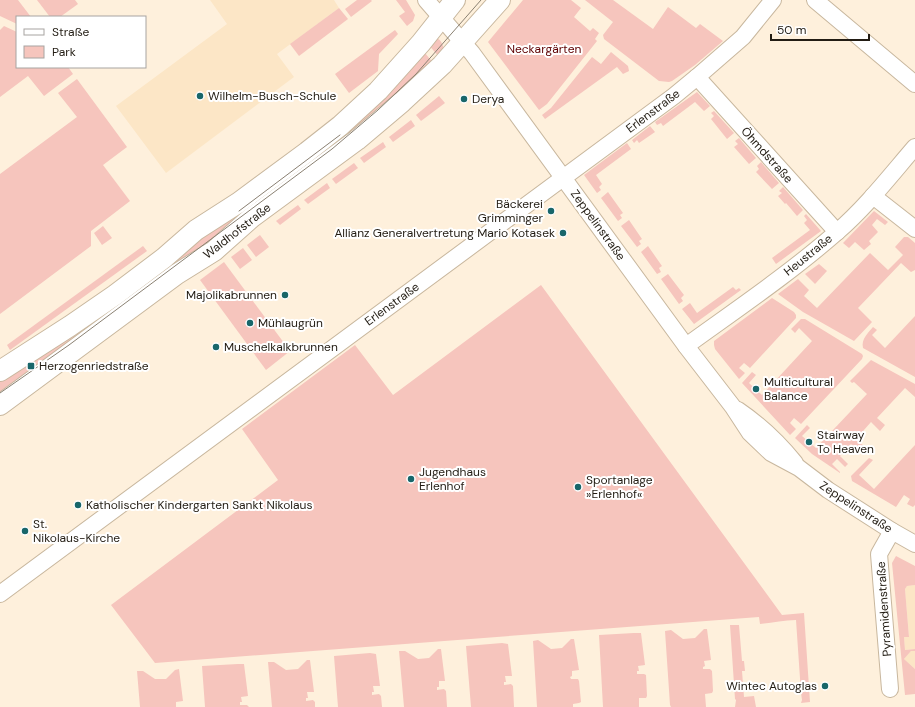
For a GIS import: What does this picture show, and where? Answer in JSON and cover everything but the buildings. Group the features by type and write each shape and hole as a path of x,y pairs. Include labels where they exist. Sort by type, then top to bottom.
{"street":[{"path":"426,0 462,43"},
{"name":"Waldhofstraße","path":"0,371 115,295 164,258 196,230 238,203 340,126 378,91 421,43 455,0"},
{"name":"Waldhofstraße","path":"0,405 177,274 214,251 251,218 357,140 442,66 500,0"},
{"name":"Erlenstraße","path":"0,594 324,353 564,178 697,78 742,37 773,0"},
{"path":"815,0 915,84"},
{"name":"Zeppelinstraße","path":"462,43 472,53 686,346 733,407 755,422 781,445 799,468 828,490 915,544"},
{"name":"Öhmdstraße","path":"697,78 837,232"},
{"name":"Heustraße","path":"686,346 767,288 837,232 873,196 915,147"},
{"path":"873,196 915,229"},
{"name":"Pyramidenstraße","path":"890,689 879,554 892,531"}],"shaded area":[{"name":"Wilhelm-Busch-Schule","path":"210,0 334,0 339,8 277,54 294,77 166,173 116,106 227,24"},
{"path":"915,585 915,649 905,650 904,637 909,636 905,589 907,586"},
{"path":"911,651 915,651 915,669 904,659"}],"green space":[{"path":"0,0 18,0 30,16 16,16 16,24 0,16"},
{"path":"37,0 75,0 78,4 61,16 49,16"},
{"path":"357,0 372,1 351,17 345,9"},
{"path":"396,0 406,0 415,15 413,21 407,26 399,16 405,12"},
{"name":"Neckargärten","path":"523,0 571,0 581,8 574,17 590,31 593,28 599,33 595,39 597,41 547,104 539,110 488,42"},
{"path":"585,0 613,0 653,29 668,7 696,28 700,24 723,41 695,65 672,81 659,81 604,39 603,35 613,22"},
{"path":"339,8 348,19 299,56 290,44"},
{"path":"4,26 16,32 16,68 69,68 73,74 44,96 28,76 0,97 0,30"},
{"path":"395,30 398,34 379,54 378,71 349,93 335,74"},
{"path":"434,37 440,40 444,49 440,58 427,43"},
{"path":"611,52 628,66 629,71 623,74 617,67 545,119 542,115 551,108 592,57 601,64"},
{"path":"425,53 434,64 355,138 0,393 0,381 75,329"},
{"path":"77,79 127,147 103,165 130,201 91,231 91,246 0,314 0,174 77,117 58,93"},
{"path":"697,92 710,106 704,111 695,102 663,126 661,123 657,125 655,122"},
{"path":"439,96 445,103 421,121 416,115"},
{"path":"714,111 734,133 727,139 711,119 714,116 711,113"},
{"path":"411,120 415,126 393,142 389,137"},
{"path":"650,126 655,132 639,143 637,140 634,143 632,140"},
{"path":"739,138 756,158 749,164 734,147 738,144 735,141"},
{"path":"383,142 386,147 364,163 360,158"},
{"path":"627,143 631,149 596,175 602,184 599,187 601,190 597,193 584,175"},
{"path":"761,162 779,183 772,189 756,172 759,169 757,166"},
{"path":"354,163 358,168 336,184 332,179"},
{"path":"327,183 330,188 308,204 304,200"},
{"path":"783,187 803,210 797,216 778,196 782,193 779,191"},
{"path":"608,192 623,213 620,215 622,218 618,221 601,198"},
{"path":"298,205 301,209 280,225 276,221"},
{"path":"874,211 888,222 885,225 877,219 872,225 878,232 869,241 871,244 864,250 855,242 849,248 843,243"},
{"path":"806,214 821,231 776,264 772,258 810,230 804,223 807,220 804,216"},
{"path":"629,220 642,239 639,241 641,244 637,247 621,226"},
{"path":"103,226 112,238 102,245 94,233"},
{"path":"260,235 269,247 256,257 247,245"},
{"path":"904,237 908,237 915,243 915,270 911,272 901,263 858,308 872,322 854,341 803,312 778,294 798,279 809,290 804,296 817,308 870,253 888,270 903,255 895,247"},
{"path":"143,246 147,251 10,350 7,345"},
{"path":"648,246 662,266 659,268 661,272 657,274 641,252"},
{"path":"243,248 252,260 240,269 231,257"},
{"path":"224,262 290,351 266,370 200,280"},
{"path":"819,264 827,271 815,284 805,274"},
{"path":"668,274 684,295 681,298 683,301 679,304 661,279"},
{"path":"541,285 782,615 804,613 810,702 801,703 796,620 760,624 759,617 155,663 111,605 278,480 242,429 355,345 393,395"},
{"path":"733,287 736,290 739,288 741,290 694,324 682,309 690,303 697,313"},
{"path":"772,298 794,312 796,318 750,368 744,363 739,368 745,373 739,379 715,349 714,341"},
{"path":"915,316 915,377 863,348 864,339 873,327 877,330 872,335 885,348"},
{"path":"801,319 805,319 863,356 862,359 801,424 794,418 790,423 796,429 790,435 742,383 752,372 756,375 749,383 762,395 812,341 799,328 795,333 791,329"},
{"path":"871,360 915,384 915,397 905,388 877,418 885,425 880,431 871,422 856,439 865,447 859,452 851,444 840,456 848,464 845,467 837,459 832,464 840,473 812,454 795,438 807,425 810,428 802,436 816,448 867,394 854,382 852,383 850,381"},
{"path":"915,445 915,505 913,507 907,504 910,499 904,495 896,507 852,481 851,476 869,458 873,460 859,475 874,489"},
{"path":"896,556 915,566 915,585 907,586 905,589 909,637 904,637 905,650 915,649 915,651 911,651 904,659 915,669 915,694 905,695 892,563"},
{"path":"730,625 739,625 742,661 744,661 745,671 742,671 744,697 754,696 756,707 735,707 736,700"},
{"path":"704,629 707,629 711,660 704,661 705,666 703,669 710,669 712,671 713,691 712,693 705,694 706,707 671,707 665,631 671,630 683,639 695,638"},
{"path":"641,633 645,665 638,666 639,671 637,671 637,674 646,675 647,696 646,698 639,698 639,707 603,707 599,635"},
{"path":"571,639 574,639 579,670 572,671 572,676 570,677 571,679 578,679 579,681 581,702 573,704 573,707 537,707 533,641 538,640 551,649 562,648"},
{"path":"502,643 508,644 512,676 505,676 506,682 504,682 504,685 511,684 513,686 514,707 471,707 466,646"},
{"path":"438,649 441,649 445,681 439,681 439,687 437,687 437,690 444,689 446,691 447,707 404,707 399,651 405,651 418,659 429,658"},
{"path":"370,653 376,654 380,686 373,686 374,692 372,692 372,695 379,694 381,696 382,707 338,707 334,656"},
{"path":"307,660 310,660 314,692 307,692 308,698 306,698 306,701 313,700 315,702 315,707 272,707 268,662 274,662 286,670 298,669"},
{"path":"244,664 248,696 241,697 242,702 240,702 240,705 247,705 249,707 205,707 202,666"},
{"path":"179,669 183,701 176,702 176,707 140,707 137,671 143,671 155,679 166,679 175,670"}],"tram line":[{"path":"0,393 69,345 332,149 378,110 416,74 481,0"},
{"path":"239,211 340,135"}],"place":[{"name":"Wilhelm-Busch-Schule","path":"200,96"},
{"name":"Derya","path":"464,99"},
{"name":"Bäckerei Grimminger","path":"551,211"},
{"name":"Allianz Generalvertretung Mario Kotasek","path":"563,233"},
{"name":"Majolikabrunnen","path":"285,295"},
{"name":"Mühlaugrün","path":"250,323"},
{"name":"Muschelkalkbrunnen","path":"216,347"},
{"name":"Herzogenriedstraße","path":"31,366"},
{"name":"Multicultural Balance","path":"756,389"},
{"name":"Stairway To Heaven","path":"809,442"},
{"name":"Jugendhaus Erlenhof","path":"411,479"},
{"name":"Sportanlage »Erlenhof«","path":"578,487"},
{"name":"Katholischer Kindergarten Sankt Nikolaus","path":"78,505"},
{"name":"St. Nikolaus-Kirche","path":"25,531"},
{"name":"Wintec Autoglas","path":"825,686"}]}
